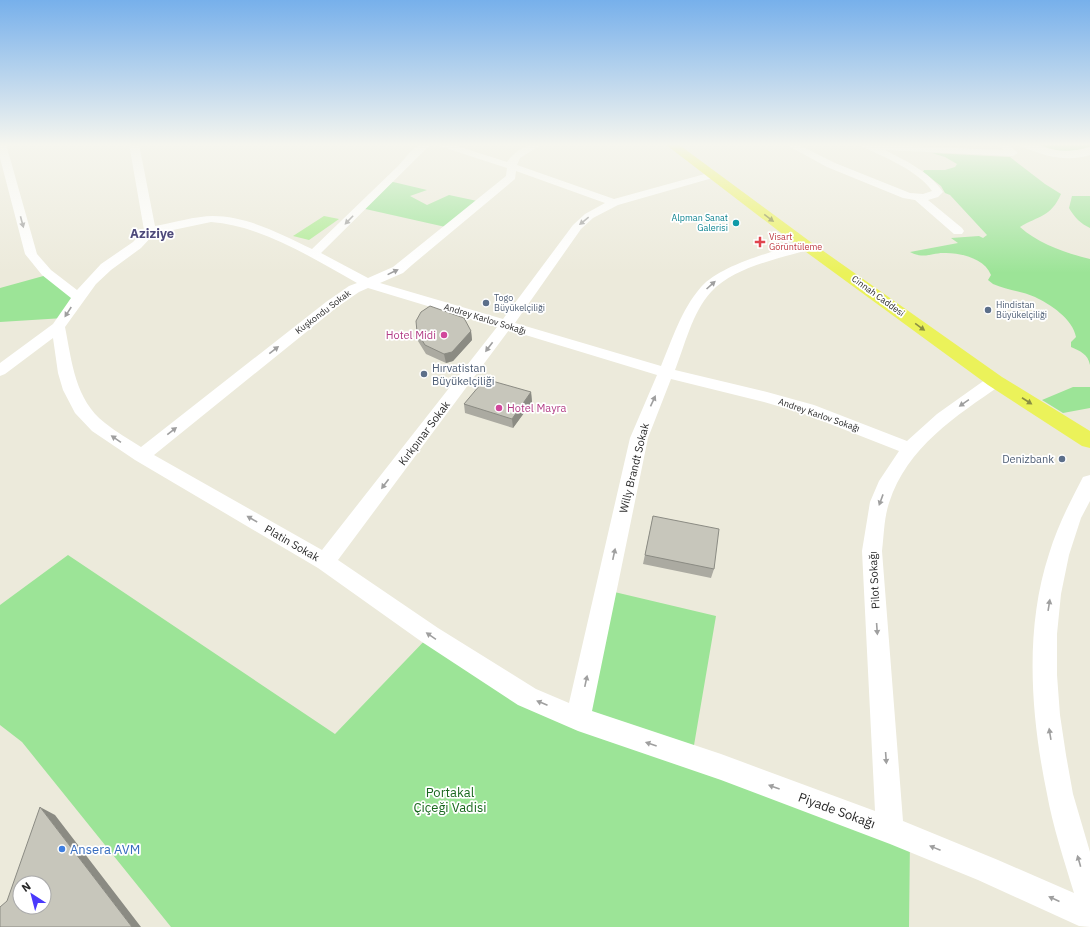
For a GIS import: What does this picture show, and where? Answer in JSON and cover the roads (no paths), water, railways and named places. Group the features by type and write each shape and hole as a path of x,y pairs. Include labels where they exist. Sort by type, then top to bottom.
{"main road":[{"name":"Cinnah Caddesi","path":"728,187 807,246 996,381 1090,441"}],"street":[{"path":"13,187 31,254 37,264 47,275 78,297"},
{"path":"0,371 58,328 78,297 91,281 106,267 137,245 150,231 143,187"},
{"path":"314,254 382,187"},
{"name":"Kuşkondu Sokak","path":"141,456 331,305 354,289 398,270 499,187"},
{"path":"570,187 614,203"},
{"name":"Kırkpınar Sokak","path":"325,562 505,326 577,227 589,216 614,203 669,187"},
{"path":"885,187 919,198 958,231"},
{"path":"919,198 933,195 938,192 934,187"},
{"name":"Andrey Karlov Sokağı","path":"150,231 211,220 227,220 258,229 314,254 367,283 505,326 666,373 767,397 808,409 909,448"},
{"name":"Willy Brandt Sokak","path":"578,719 639,438 648,412 698,300 712,284 732,272 807,246"},
{"name":"Platin Sokak","path":"58,328 66,373 71,390 81,409 98,427 141,456 325,562 430,635 527,697 578,719"},
{"name":"Pilot Sokağı","path":"890,830 872,551 875,524 880,502 889,481 909,448 930,428 996,381"},
{"path":"1090,482 1072,516 1060,549 1046,627 1045,678 1049,725 1060,794 1090,898"},
{"name":"Piyade Sokağı","path":"578,719 721,767 890,830 988,870 1090,915"}],"place":[{"name":"Alpman Sanat Galerisi","path":"736,223"},
{"name":"Visart Görüntüleme","path":"760,242"},
{"name":"Togo Büyükelçiliği","path":"486,303"},
{"name":"Hindistan Büyükelçiliği","path":"988,310"},
{"name":"Hotel Midi","path":"444,335"},
{"name":"Hırvatistan Büyükelçiliği","path":"424,374"},
{"name":"Hotel Mayra","path":"499,408"},
{"name":"Denizbank","path":"1062,459"},
{"name":"Ansera AVM","path":"62,849"}],"district":[{"name":"Aziziye","path":"152,233"}],"park label":[{"name":"Portakal Çiçeği Vadisi","path":"450,800"}]}
